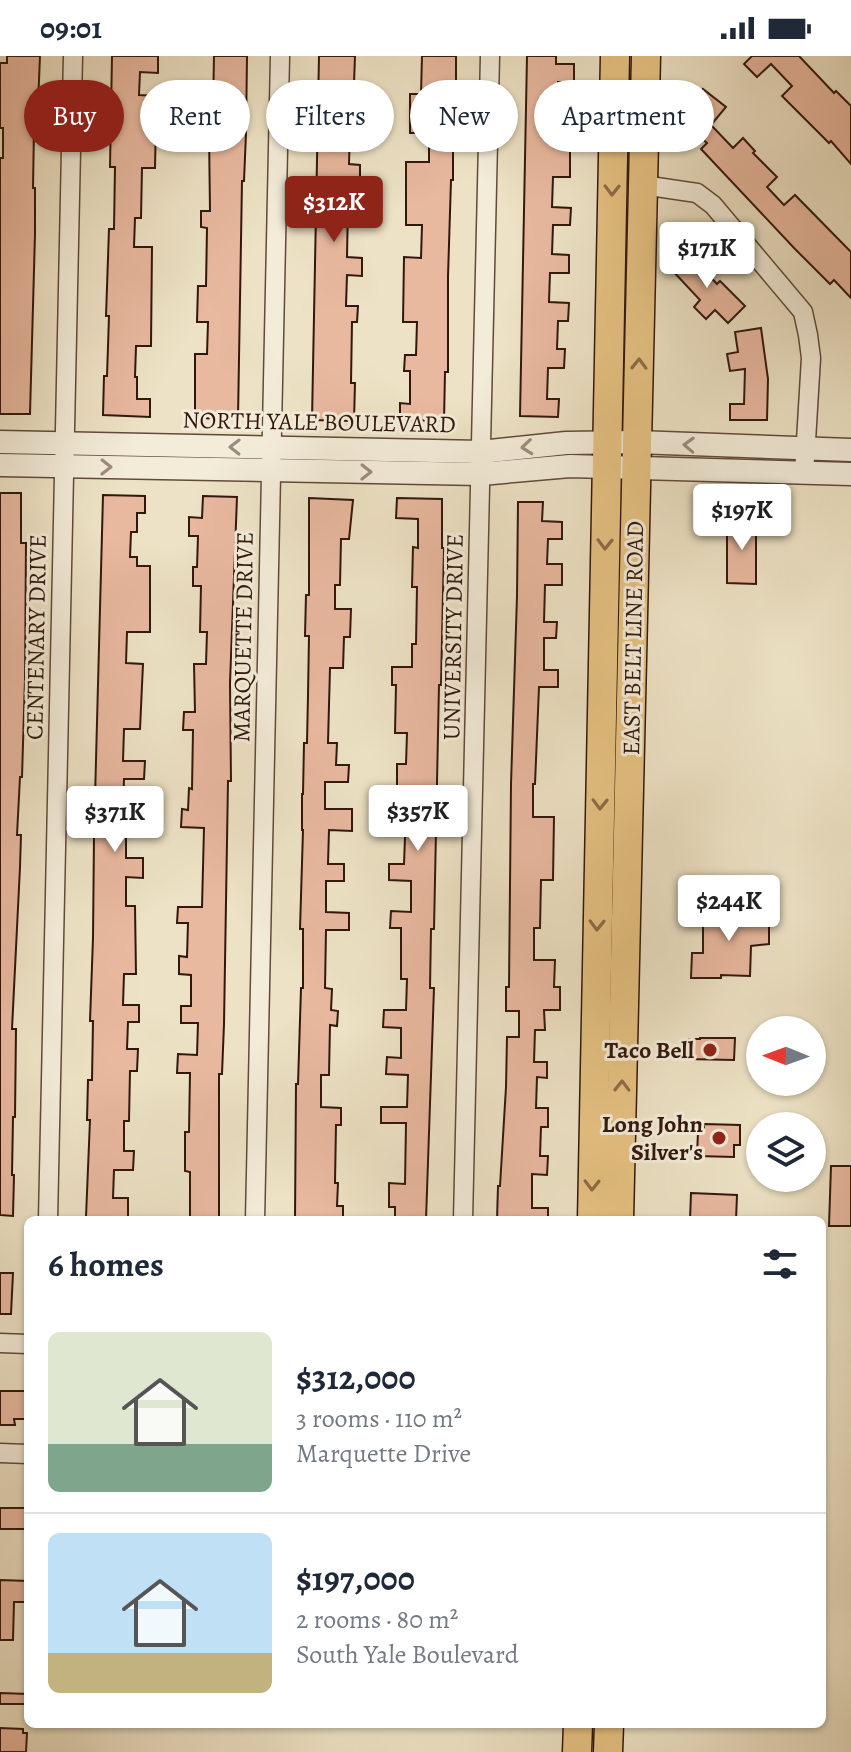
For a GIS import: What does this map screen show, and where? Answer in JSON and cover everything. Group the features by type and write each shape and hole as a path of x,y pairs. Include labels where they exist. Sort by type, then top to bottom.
{"main road":[{"name":"EAST BELT LINE ROAD","path":"592,1216 615,56"},
{"name":"EAST BELT LINE ROAD","path":"619,1216 646,56"},
{"path":"599,847 628,847"},
{"path":"577,1752 578,1728"},
{"path":"608,1752 609,1728"}],"street":[{"name":"CENTENARY DRIVE","path":"48,1216 73,56"},
{"name":"MARQUETTE DRIVE","path":"255,1216 280,56"},
{"name":"UNIVERSITY DRIVE","path":"463,1216 490,56"},
{"path":"643,185 697,193 713,205 803,312 811,358 804,474"},
{"name":"NORTH YALE BOULEVARD","path":"0,442 64,454 570,466 607,455 637,455"},
{"path":"637,455 851,450"},
{"name":"NORTH YALE BOULEVARD","path":"0,465 64,454"},
{"path":"637,455 804,474 851,474"},
{"path":"0,1343 24,1344"},
{"path":"0,1453 24,1454"}],"building":[{"path":"7,56 40,56 39,80 24,80 24,152 34,152 35,188 30,414 0,414 0,158 3,158 3,128 0,128 0,63 7,63"},
{"path":"112,56 158,56 158,73 140,72 140,152 155,152 155,168 142,168 141,218 135,218 134,247 152,247 151,346 136,346 135,377 137,399 150,399 150,417 103,415 109,316 106,316 109,229 114,229 115,167 110,167 110,152 124,152 124,80 112,80"},
{"path":"214,56 247,56 247,80 214,80"},
{"path":"319,56 355,56 354,80 319,80"},
{"path":"422,56 456,56 456,80 421,80"},
{"path":"527,56 556,56 556,64 574,64 574,80 534,80 534,152 570,152 570,177 553,177 552,207 571,208 570,225 553,225 552,254 569,255 569,273 550,273 549,302 569,303 568,321 558,321 557,349 565,349 564,368 548,368 547,399 559,399 558,417 520,416"},
{"path":"752,56 799,56 834,93 836,91 851,106 851,164 782,96 792,86 771,64 757,77 744,64"},
{"path":"714,98 726,107 714,121"},
{"path":"714,128 733,148 743,138 777,177 767,187 784,205 795,195 851,252 851,298 834,280 830,284 704,152 714,152"},
{"path":"209,152 245,152 242,181 238,419 195,418 195,354 207,354 208,322 197,322 198,286 206,286 207,228 201,227 201,211 210,211"},
{"path":"317,152 349,152 349,164 360,165 360,180 359,205 348,205 347,257 362,258 362,276 347,275 346,306 358,306 357,322 352,322 354,421 312,420"},
{"path":"429,152 453,152 444,421 400,420 400,403 410,404 410,371 404,371 405,355 416,355 417,322 403,322 404,257 421,258 422,225 406,225 406,162 429,162"},
{"path":"686,251 717,284 720,281 745,306 728,323 715,310 706,319 694,307 700,300 670,268"},
{"path":"761,328 768,379 767,420 730,420 730,404 744,404 745,369 730,371 727,354 738,352 735,332"},
{"path":"0,493 21,493 21,543 26,543 22,777 17,835 21,835 12,1029 16,1029 13,1216 0,1215"},
{"path":"103,495 145,496 145,513 137,513 137,532 131,532 130,557 137,557 137,566 150,566 150,632 127,632 126,663 143,664 140,729 124,729 123,761 145,761 144,779 124,779 123,808 145,809 145,828 126,828 126,858 143,858 143,878 126,877 126,906 135,906 136,974 124,974 123,1005 139,1005 139,1022 128,1022 127,1049 138,1049 137,1071 130,1071 129,1121 124,1121 124,1151 134,1151 133,1170 114,1170 113,1198 128,1198 128,1216 86,1216 90,1120 87,1120 88,1080 92,1080 93,1021 90,1021"},
{"path":"203,496 237,497 230,683 231,781 228,781 224,1024 222,1074 219,1074 219,1216 190,1216 190,1172 185,1171 185,1132 189,1132 190,1073 177,1073 178,1054 197,1055 198,1023 181,1023 181,1006 191,1006 191,975 179,974 179,956 187,957 188,923 177,923 178,907 202,907 204,828 181,827 182,809 188,810 189,788 192,789 193,730 183,730 184,712 195,712 194,664 206,664 207,632 200,632 201,586 193,586 198,536 189,536 189,517 202,518"},
{"path":"309,498 353,500 349,539 341,539 340,585 335,585 335,609 351,609 350,637 344,637 343,668 330,668 328,743 337,743 336,765 349,765 348,782 325,782 325,809 352,809 352,831 329,830 328,864 344,864 344,881 326,881 326,912 349,913 349,930 326,930 325,988 332,989 331,1010 338,1011 337,1026 330,1025 329,1075 321,1075 321,1107 341,1108 341,1125 336,1125 335,1183 338,1183 337,1206 343,1206 343,1216 295,1216 296,1084 303,988 303,929 300,929 302,794 304,743 307,743 309,636 305,636 306,595 309,595"},
{"path":"397,498 442,499 441,685 434,929 431,929 430,988 434,988 426,1216 395,1216 395,1207 389,1207 389,1183 405,1184 406,1123 381,1123 381,1107 407,1107 408,1075 386,1074 387,1057 401,1058 401,1028 383,1027 384,1010 406,1010 407,979 401,979 401,928 390,928 391,911 411,912 411,881 389,880 389,864 404,864 406,811 390,810 390,792 397,792 397,764 406,764 407,733 395,733 396,685 392,685 392,667 412,667 412,644 416,644 417,587 412,587 413,547 418,548 418,519 396,518"},
{"path":"518,502 543,502 542,521 562,522 562,539 548,539 547,564 562,564 562,585 545,585 544,622 557,622 556,638 544,638 544,670 558,670 558,687 539,687 533,784 533,817 554,817 553,880 541,880 540,928 534,928 534,960 555,960 554,987 560,987 560,1010 544,1010 545,1030 535,1030 534,1062 547,1062 547,1078 537,1077 536,1108 548,1108 548,1127 541,1127 540,1156 548,1156 547,1175 532,1174 532,1208 548,1208 548,1216 497,1216 507,1037 519,1037 519,1011 506,1011"},
{"path":"727,520 756,520 756,584 727,583"},
{"path":"708,908 738,909 738,914 762,914 762,922 769,922 769,944 751,946 750,976 691,978 692,953 703,953 703,914 708,914"},
{"name":"Taco Bell","path":"735,1038 734,1060 685,1059 686,1039"},
{"name":"Long John Silver's","path":"704,1124 740,1125 740,1145 734,1145 734,1157 697,1156 698,1132 704,1132"},
{"path":"831,1166 851,1166 851,1226 829,1226"},
{"path":"691,1193 737,1195 736,1216 690,1216"},
{"path":"0,1273 13,1273 11,1314 0,1314"},
{"path":"0,1391 24,1391 24,1419 14,1419 15,1425 0,1425"},
{"path":"0,1508 24,1508 24,1529 0,1529"},
{"path":"0,1580 24,1581 24,1602 14,1602 13,1640 0,1640"},
{"path":"0,1693 24,1694 24,1704 0,1704"},
{"path":"0,1728 23,1729 23,1733 27,1733 26,1752 0,1752"}],"place":[{"name":"Taco Bell","path":"710,1050"},
{"name":"Long John Silver's","path":"719,1138"}]}
